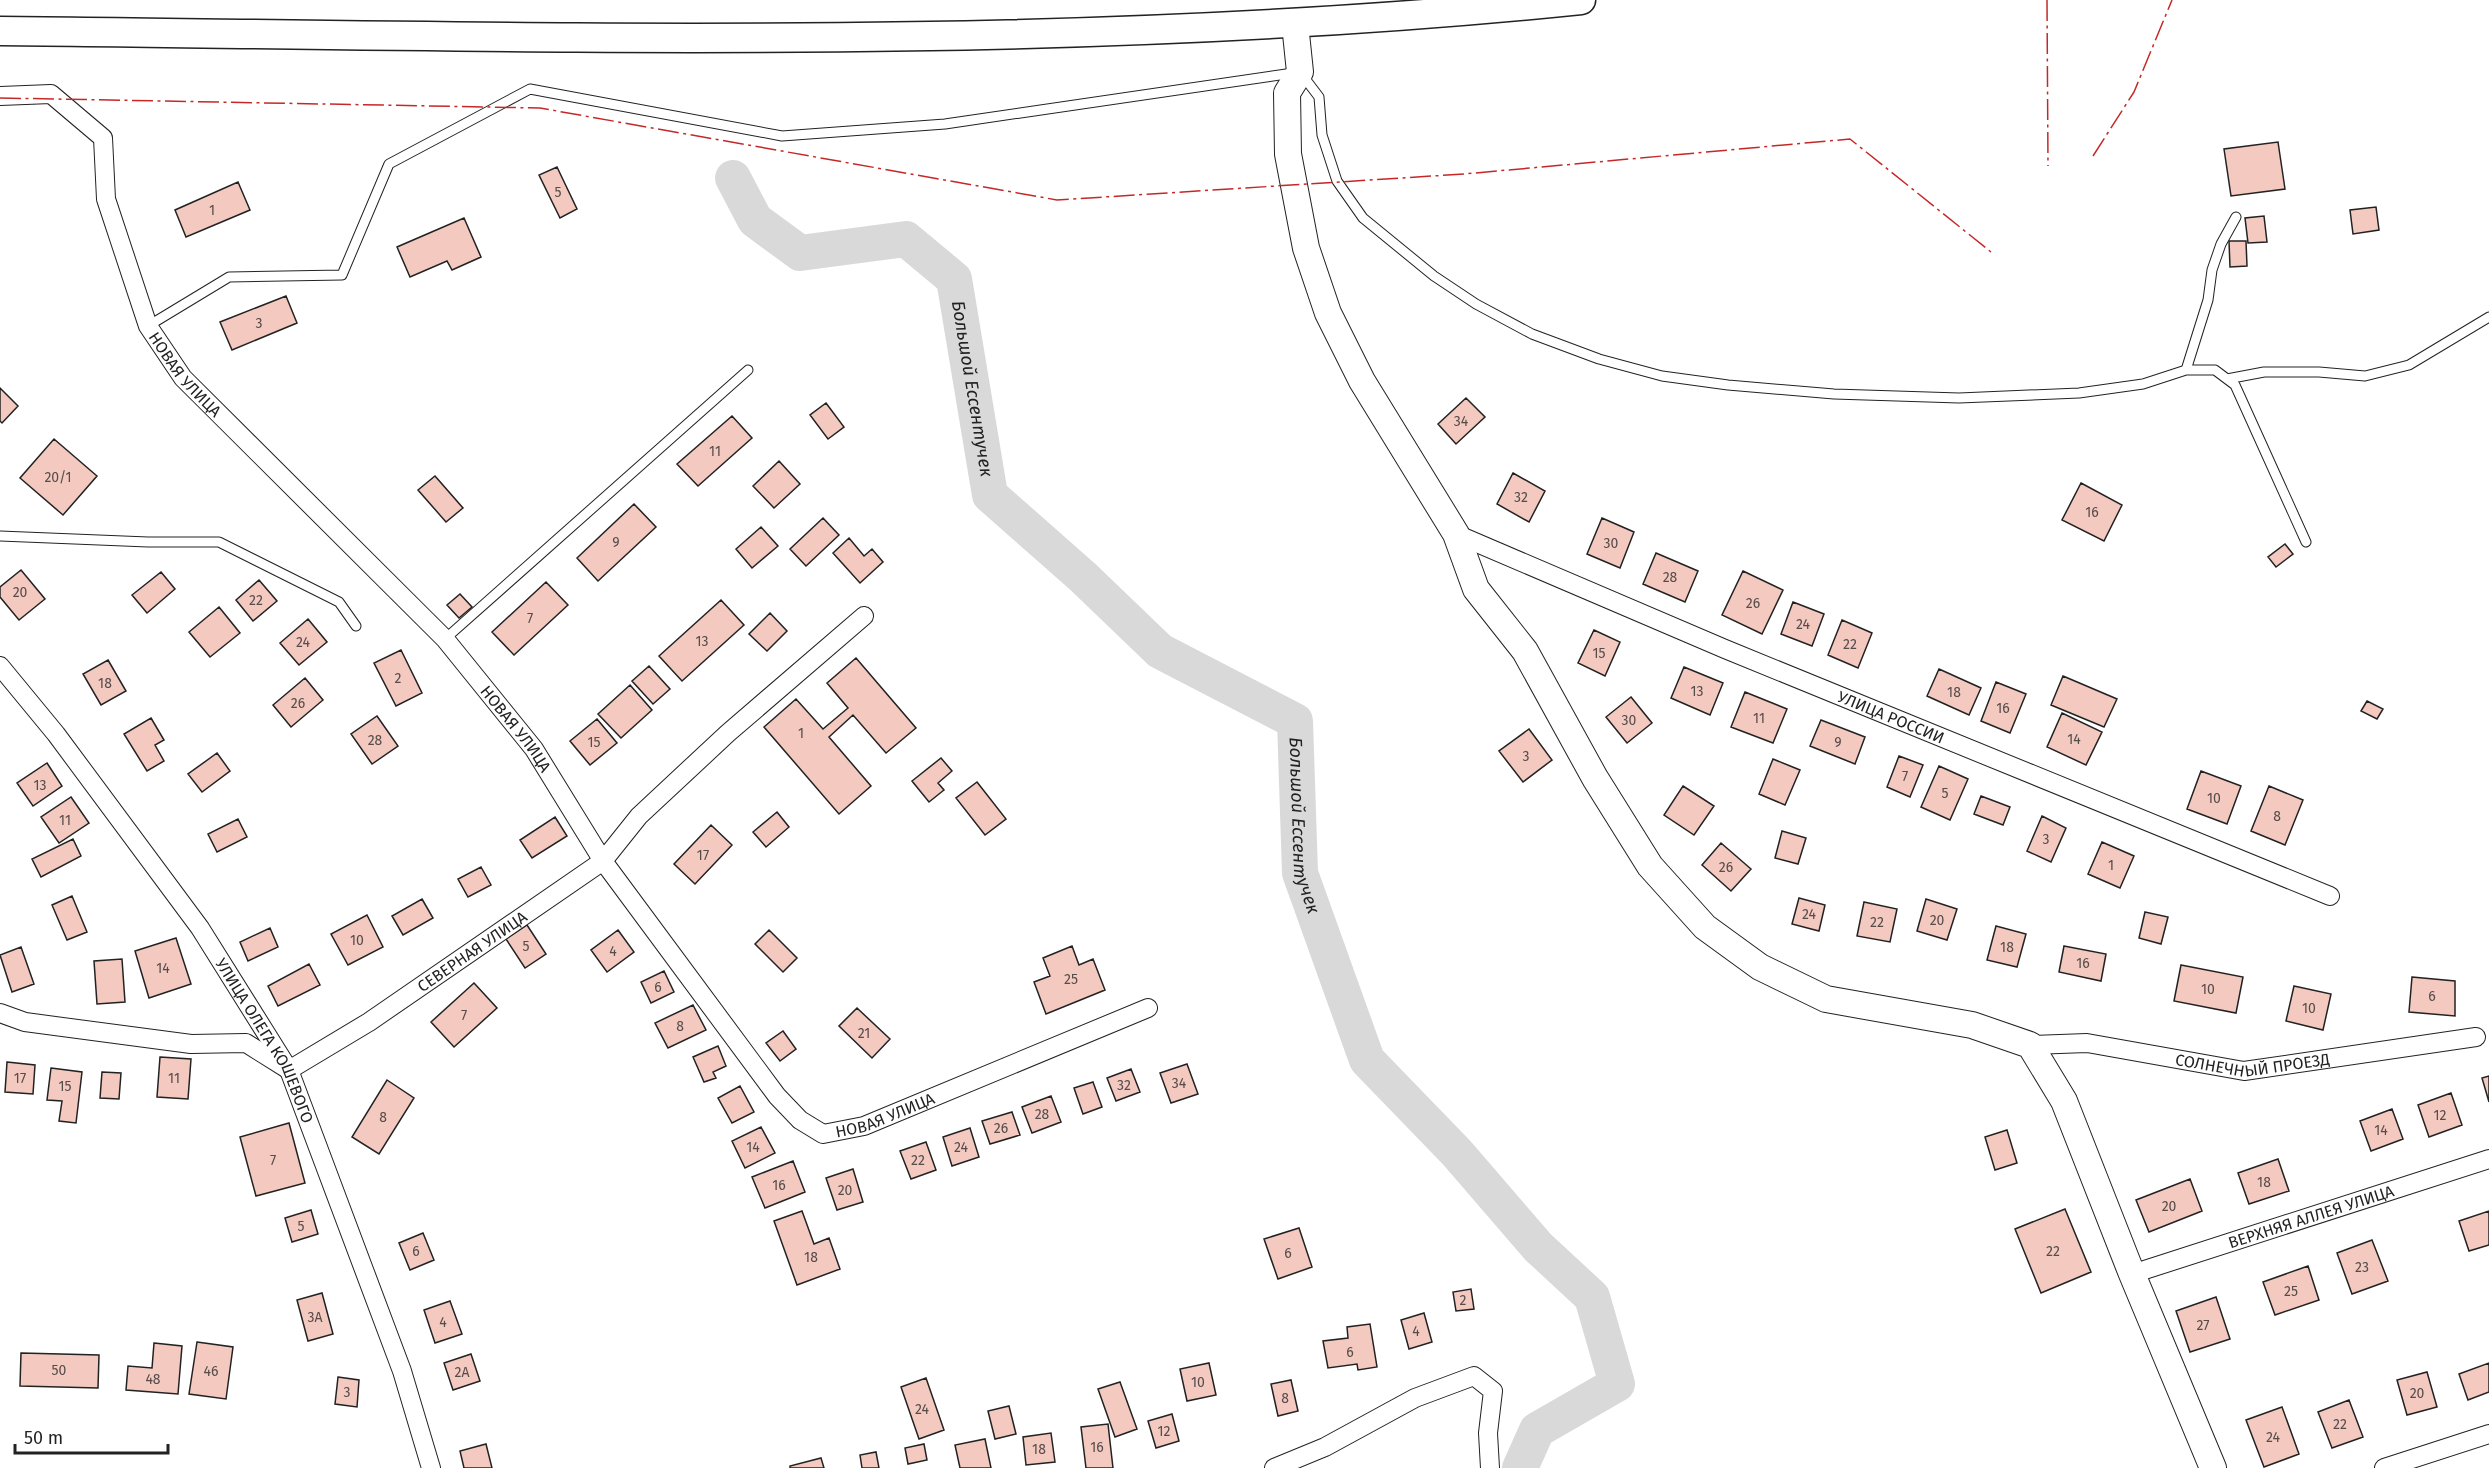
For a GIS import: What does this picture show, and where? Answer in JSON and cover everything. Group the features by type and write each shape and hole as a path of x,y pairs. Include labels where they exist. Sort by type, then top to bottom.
{"main road":[{"path":"0,31 979,37 1295,24 1581,0"}],"street":[{"path":"1295,24 1300,72 1287,93 1288,154 1306,248 1328,313 1362,381 1456,534 1476,589 1525,651 1595,778 1650,866 1705,927 1760,967 1826,999 1972,1025 2030,1045 2064,1101 2132,1274 2213,1468"},
{"name":"НОВАЯ УЛИЦА","path":"0,96 51,94 103,138 106,199 148,326 183,378 445,639 534,749 603,861 777,1096 800,1120 823,1134 864,1126 1148,1008"},
{"name":"УЛИЦА РОССИИ","path":"1456,534 1725,649 2330,896"},
{"name":"СЕВЕРНАЯ УЛИЦА","path":"289,1070 369,1022 603,861 639,816 728,733 864,616"},
{"name":"УЛИЦА ОЛЕГА КОШЕВОГО","path":"0,666 56,734 200,928 289,1070 402,1371 431,1468"},
{"path":"0,1013 25,1022 191,1044 246,1043 289,1070"},
{"name":"СОЛНЕЧНЫЙ ПРОЕЗД","path":"2030,1045 2087,1043 2244,1071 2476,1037"},
{"name":"ВЕРХНЯЯ АЛЛЕЯ УЛИЦА","path":"2132,1274 2489,1159"},
{"path":"1274,1468 1325,1447 1415,1398 1474,1376 1493,1391 1488,1433 1490,1468"},
{"path":"2384,1468 2489,1434"}],"lane":[{"path":"148,326 229,277 342,275 389,164 530,89 782,136 945,124 1300,72 1319,97 1322,135 1337,181 1363,218 1434,276 1476,304 1532,334 1599,359 1662,376 1728,385 1834,394 1959,398 2079,393 2143,384 2186,370 2215,370 2235,385 2306,542"},
{"path":"2186,370 2208,300 2212,270 2221,244 2236,217"},
{"path":"2227,379 2264,372 2319,372 2365,376 2409,365 2489,316"},
{"path":"445,639 748,370"},
{"path":"0,536 148,542 219,542 339,602 356,626"}],"building":[{"path":"2278,142 2285,189 2231,196 2224,149"},
{"path":"557,167 577,209 560,218 539,175"},
{"path":"238,182 250,210 186,237 175,210"},
{"path":"2376,207 2379,230 2353,234 2350,210"},
{"path":"2264,216 2267,242 2248,243 2245,218"},
{"path":"464,218 481,257 452,270 447,261 410,277 397,247"},
{"path":"2229,241 2246,241 2247,266 2230,267"},
{"path":"286,296 297,323 232,350 220,322"},
{"path":"0,388 18,406 2,423 0,421"},
{"path":"1466,398 1485,417 1456,444 1438,424"},
{"path":"826,403 844,427 828,439 810,415"},
{"path":"732,416 752,438 698,486 677,464"},
{"path":"54,439 97,476 63,515 20,478"},
{"path":"779,461 800,484 774,508 753,486"},
{"path":"1513,473 1545,491 1529,522 1497,504"},
{"path":"435,476 463,508 446,522 418,490"},
{"path":"2081,483 2122,505 2104,541 2062,520"},
{"path":"634,504 656,527 598,581 577,558"},
{"path":"823,518 839,535 806,566 790,549"},
{"path":"1602,518 1634,532 1620,568 1587,554"},
{"path":"761,527 778,546 752,568 736,549"},
{"path":"849,538 864,556 872,549 883,562 860,583 833,553"},
{"path":"2285,544 2293,554 2276,567 2268,557"},
{"path":"1656,553 1698,571 1685,602 1643,584"},
{"path":"21,570 45,599 19,620 0,597 0,587"},
{"path":"1743,571 1783,590 1762,634 1722,615"},
{"path":"161,572 175,589 147,613 132,595"},
{"path":"259,580 277,601 253,621 236,600"},
{"path":"546,582 568,605 514,655 492,632"},
{"path":"460,594 472,607 459,618 447,605"},
{"path":"721,600 744,625 682,681 659,656"},
{"path":"1793,602 1824,614 1812,646 1781,634"},
{"path":"219,607 240,633 210,657 189,632"},
{"path":"770,613 787,631 767,651 749,634"},
{"path":"308,619 327,642 299,665 280,643"},
{"path":"1842,620 1872,633 1858,668 1828,655"},
{"path":"1594,630 1620,642 1605,676 1578,663"},
{"path":"401,650 422,693 396,706 374,663"},
{"path":"856,658 916,728 886,753 853,715 829,737 871,786 839,814 764,727 796,699 823,729 848,708 827,683"},
{"path":"108,660 126,691 101,705 83,674"},
{"path":"649,666 670,689 653,704 632,681"},
{"path":"1684,667 1723,683 1710,715 1671,698"},
{"path":"1939,669 1981,688 1969,715 1927,696"},
{"path":"2063,676 2117,699 2104,727 2051,705"},
{"path":"305,678 323,700 291,727 273,705"},
{"path":"1996,682 2026,694 2010,733 1981,721"},
{"path":"630,685 652,710 621,738 598,714"},
{"path":"1745,692 1787,709 1773,743 1731,727"},
{"path":"1631,697 1652,723 1627,743 1606,717"},
{"path":"2367,701 2383,709 2377,719 2361,711"},
{"path":"2062,713 2102,732 2086,765 2047,747"},
{"path":"377,716 398,746 372,764 351,734"},
{"path":"151,718 164,740 155,745 164,761 147,771 124,734"},
{"path":"597,719 617,743 590,765 570,741"},
{"path":"1821,720 1865,737 1855,764 1810,746"},
{"path":"1529,729 1552,760 1523,782 1499,751"},
{"path":"217,753 230,771 202,792 188,774"},
{"path":"1899,756 1923,765 1910,797 1887,787"},
{"path":"941,758 952,771 938,783 944,790 929,802 912,781"},
{"path":"1773,759 1800,770 1785,805 1759,794"},
{"path":"47,763 62,786 33,806 17,783"},
{"path":"1939,766 1968,779 1950,820 1921,807"},
{"path":"2201,771 2241,786 2227,824 2187,809"},
{"path":"977,782 1006,819 985,835 956,798"},
{"path":"1683,786 1714,806 1694,835 1664,815"},
{"path":"2269,786 2303,800 2285,845 2251,831"},
{"path":"1981,796 2010,807 2003,825 1974,814"},
{"path":"71,797 89,823 59,843 41,817"},
{"path":"777,812 789,827 766,847 753,832"},
{"path":"2042,816 2066,828 2051,862 2027,851"},
{"path":"555,817 567,836 532,858 520,840"},
{"path":"238,819 247,837 217,852 208,834"},
{"path":"711,825 732,845 695,884 674,864"},
{"path":"1782,831 1806,838 1798,864 1775,858"},
{"path":"73,839 81,856 41,877 32,859"},
{"path":"2102,842 2134,856 2120,888 2088,874"},
{"path":"1721,843 1751,869 1731,891 1702,865"},
{"path":"481,867 491,885 468,897 458,879"},
{"path":"72,896 87,932 67,940 52,905"},
{"path":"1799,898 1825,905 1819,931 1792,924"},
{"path":"422,899 433,918 403,935 392,916"},
{"path":"1926,899 1957,909 1947,940 1917,931"},
{"path":"1864,902 1897,909 1890,942 1857,936"},
{"path":"2145,912 2168,917 2161,944 2139,938"},
{"path":"367,915 383,947 348,965 331,934"},
{"path":"527,925 546,954 525,968 506,939"},
{"path":"1996,926 2026,934 2017,967 1987,960"},
{"path":"270,928 278,947 248,961 240,942"},
{"path":"618,930 634,952 607,972 591,950"},
{"path":"769,930 797,958 783,972 755,944"},
{"path":"176,938 191,984 149,998 135,951"},
{"path":"1072,946 1079,965 1093,959 1105,990 1046,1014 1034,982 1050,976 1043,958"},
{"path":"2064,946 2106,954 2101,981 2059,972"},
{"path":"21,947 34,984 12,992 0,955"},
{"path":"122,959 125,1002 97,1004 94,961"},
{"path":"309,964 320,985 278,1006 268,986"},
{"path":"2181,965 2243,977 2236,1013 2174,1001"},
{"path":"664,971 674,992 651,1003 641,982"},
{"path":"2412,977 2455,981 2455,1016 2409,1012"},
{"path":"474,983 497,1008 454,1047 431,1022"},
{"path":"2294,986 2331,994 2323,1030 2286,1021"},
{"path":"693,1005 706,1030 668,1048 655,1023"},
{"path":"857,1008 890,1039 872,1058 839,1026"},
{"path":"783,1031 796,1049 780,1061 766,1043"},
{"path":"718,1046 726,1066 713,1072 716,1078 704,1082 693,1057"},
{"path":"160,1057 191,1059 188,1099 157,1097"},
{"path":"7,1062 35,1065 33,1094 5,1092"},
{"path":"1187,1064 1198,1094 1171,1103 1160,1073"},
{"path":"51,1068 82,1072 76,1123 59,1121 62,1101 47,1100"},
{"path":"1131,1069 1140,1092 1116,1101 1107,1078"},
{"path":"102,1072 121,1073 119,1099 100,1098"},
{"path":"2489,1076 2489,1102 2482,1078"},
{"path":"387,1080 414,1098 379,1154 352,1137"},
{"path":"1093,1082 1102,1107 1083,1114 1074,1088"},
{"path":"740,1086 754,1112 732,1123 718,1098"},
{"path":"2451,1093 2462,1125 2429,1137 2418,1105"},
{"path":"1051,1096 1061,1122 1032,1133 1022,1107"},
{"path":"2392,1109 2403,1139 2371,1151 2360,1121"},
{"path":"1012,1112 1020,1135 990,1144 982,1121"},
{"path":"289,1123 305,1183 256,1196 240,1137"},
{"path":"761,1127 775,1153 745,1168 732,1141"},
{"path":"970,1128 979,1157 952,1166 943,1137"},
{"path":"2007,1130 2017,1163 1995,1170 1985,1137"},
{"path":"926,1142 936,1170 911,1179 900,1151"},
{"path":"2278,1159 2289,1191 2249,1204 2238,1173"},
{"path":"793,1161 805,1192 765,1208 752,1177"},
{"path":"853,1169 863,1202 837,1210 826,1178"},
{"path":"2190,1179 2202,1211 2149,1232 2136,1200"},
{"path":"2065,1209 2091,1272 2041,1293 2015,1229"},
{"path":"311,1210 318,1234 292,1242 285,1218"},
{"path":"802,1211 814,1244 829,1238 840,1269 797,1285 774,1221"},
{"path":"2489,1211 2489,1245 2469,1251 2459,1221"},
{"path":"1299,1228 1312,1267 1278,1279 1264,1239"},
{"path":"423,1233 434,1260 410,1270 399,1243"},
{"path":"2372,1240 2388,1281 2352,1294 2337,1253"},
{"path":"2308,1266 2319,1300 2275,1315 2263,1282"},
{"path":"1471,1289 1474,1309 1456,1311 1453,1292"},
{"path":"322,1293 333,1334 308,1341 297,1300"},
{"path":"2216,1297 2230,1339 2190,1352 2176,1311"},
{"path":"450,1301 462,1334 435,1343 424,1310"},
{"path":"1424,1313 1432,1342 1409,1349 1401,1320"},
{"path":"1370,1324 1377,1367 1358,1370 1357,1364 1328,1368 1323,1341 1348,1338 1347,1327"},
{"path":"197,1342 233,1347 226,1399 189,1394"},
{"path":"154,1343 182,1346 178,1394 126,1390 128,1366 152,1368"},
{"path":"21,1353 99,1355 98,1388 20,1386"},
{"path":"471,1354 480,1381 453,1390 444,1363"},
{"path":"1209,1363 1216,1395 1187,1401 1180,1369"},
{"path":"2489,1363 2489,1392 2468,1400 2459,1374"},
{"path":"2427,1372 2437,1407 2407,1415 2397,1380"},
{"path":"338,1377 359,1380 357,1407 335,1404"},
{"path":"926,1378 944,1430 919,1439 901,1387"},
{"path":"1291,1380 1298,1411 1278,1416 1271,1384"},
{"path":"1120,1382 1137,1429 1115,1437 1098,1389"},
{"path":"2349,1400 2363,1437 2332,1448 2318,1412"},
{"path":"1009,1406 1016,1434 995,1439 988,1411"},
{"path":"2282,1407 2299,1454 2264,1467 2246,1420"},
{"path":"1172,1414 1179,1441 1156,1448 1148,1421"},
{"path":"1108,1424 1113,1468 1086,1468 1081,1427"},
{"path":"1051,1433 1055,1462 1026,1465 1023,1437"},
{"path":"985,1439 991,1468 960,1468 955,1445"},
{"path":"486,1444 492,1468 464,1468 460,1451"},
{"path":"924,1444 927,1460 908,1464 905,1448"},
{"path":"876,1452 879,1468 862,1468 860,1455"},
{"path":"821,1458 824,1468 790,1468 790,1466"}],"waterway":[{"name":"Большой Ессентучек","path":"733,178 755,220 800,253 906,239 954,279 990,495 1083,577 1160,651 1295,721 1300,873 1367,1060 1457,1153 1538,1247 1592,1297 1617,1384 1537,1430 1520,1468"}],"power":[{"path":"2047,0 2048,166"},
{"path":"2093,156 2134,92 2172,0"},
{"path":"0,98 540,108 1057,200 1464,174 1850,139 1991,252"}]}
